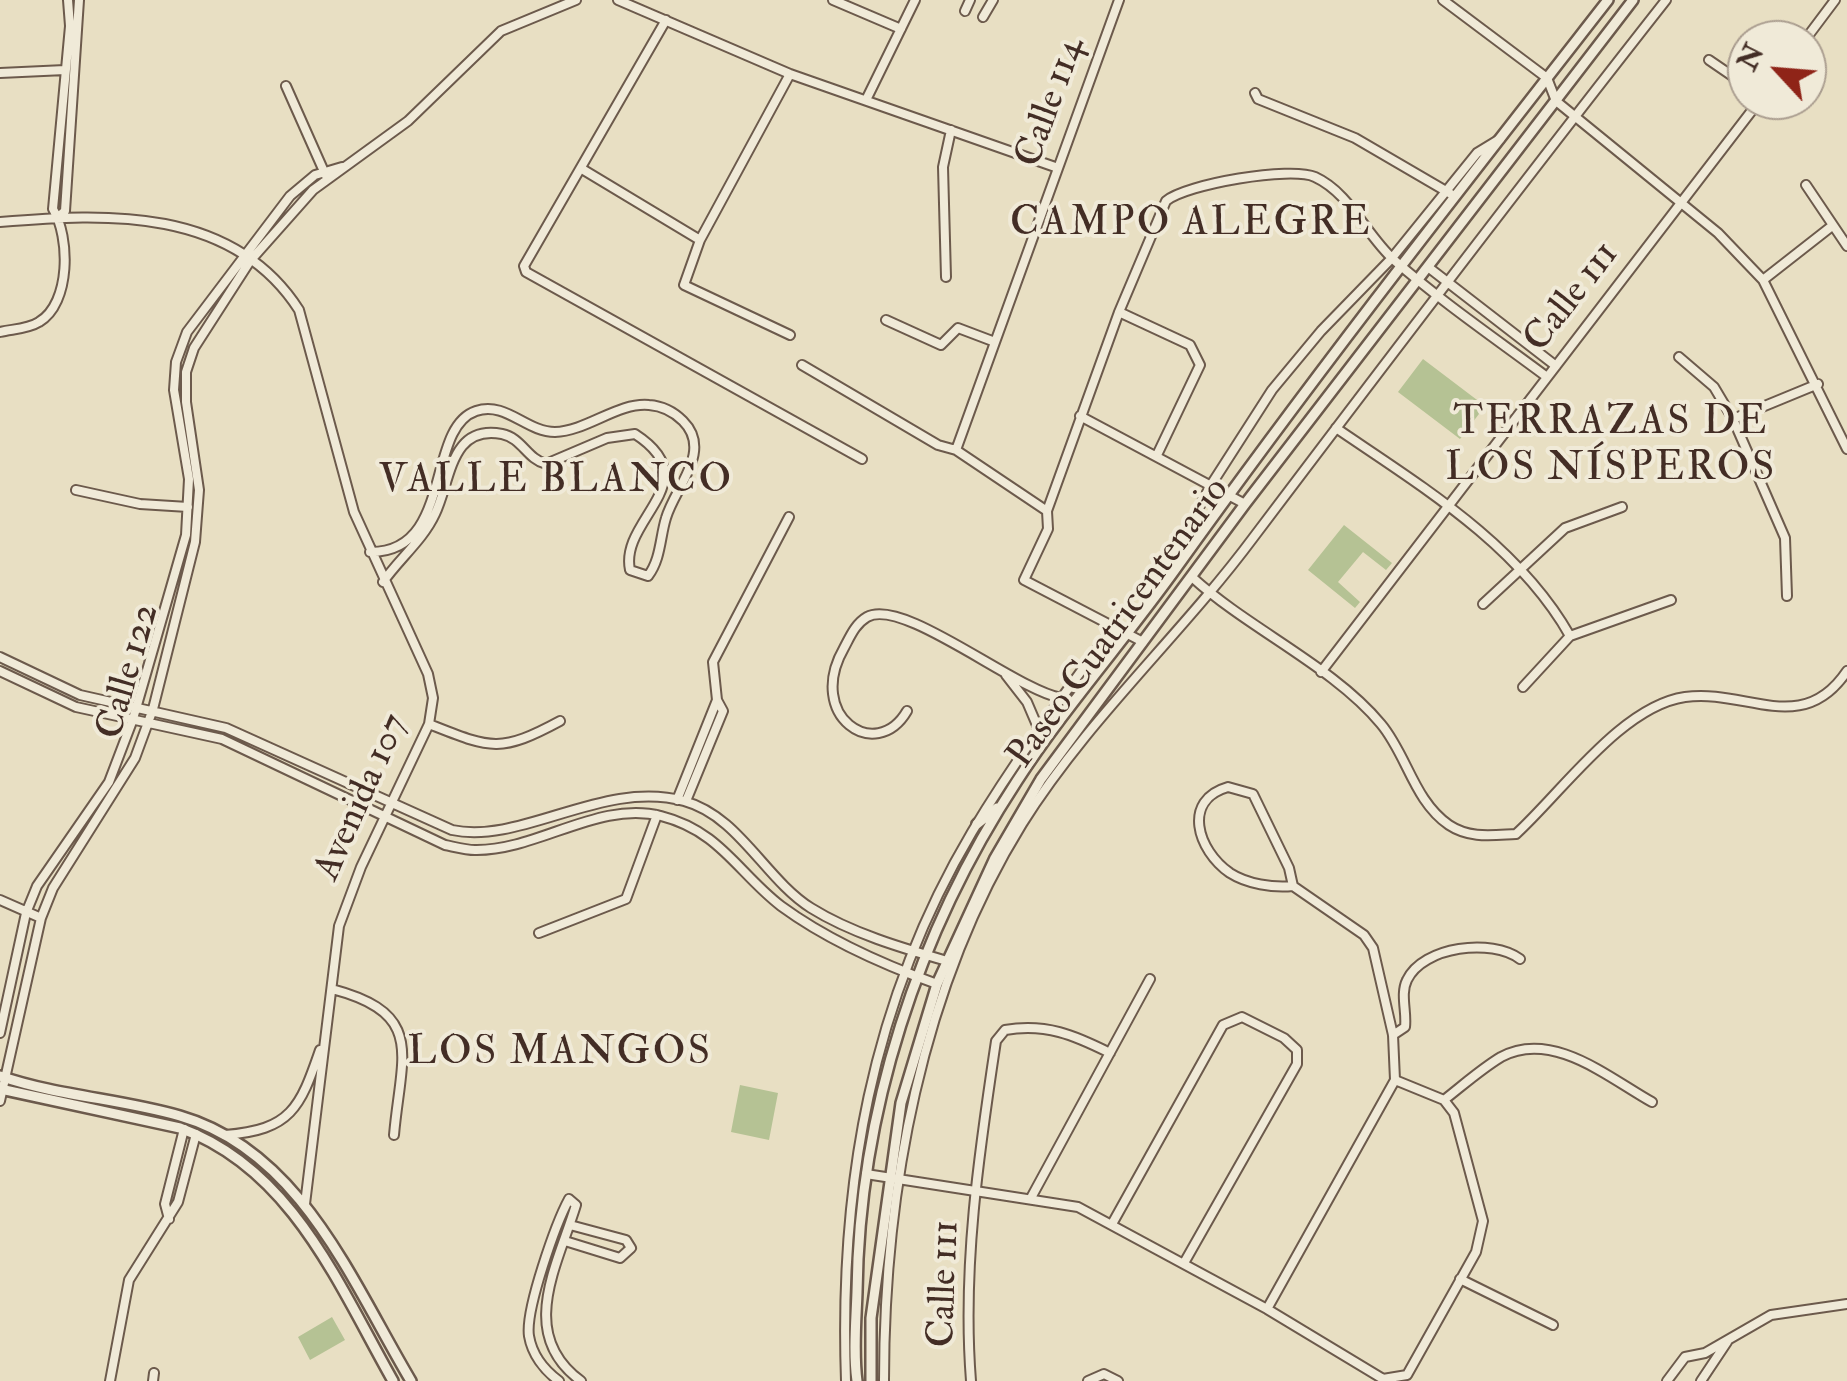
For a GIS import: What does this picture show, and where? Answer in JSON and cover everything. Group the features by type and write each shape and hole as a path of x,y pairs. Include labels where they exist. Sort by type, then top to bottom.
{"street":[{"path":"0,332 38,324 58,300 62,238 53,209 68,0"},
{"path":"58,217 65,211 79,0"},
{"path":"286,86 326,176 350,164 408,122 501,31 576,0"},
{"path":"618,0 790,74 1058,168"},
{"path":"833,0 901,29"},
{"path":"866,100 915,0"},
{"path":"964,11 970,0"},
{"name":"Calle 114","path":"956,450 1119,0"},
{"path":"1443,0 1547,78 1556,101 1573,117 1681,204 1763,280 1847,448"},
{"name":"Paseo Cuatricentenario","path":"1176,568 1177,548 1211,485 1288,370 1500,139 1608,0"},
{"name":"Paseo Cuatricentenario","path":"870,1381 871,1318 894,1177 913,1100 963,934 1010,832 1042,779 1244,504 1634,0"},
{"name":"Paseo Cuatricentenario","path":"884,1381 901,1103 946,961 1022,824 1109,707 1211,594 1666,0"},
{"path":"983,17 989,1"},
{"path":"666,20 524,266 526,272 862,460"},
{"path":"1709,60 1727,72"},
{"path":"0,73 65,70"},
{"path":"790,74 700,240 684,285 790,335"},
{"path":"1256,92 1258,100 1356,138 1451,194"},
{"name":"Calle 111","path":"1321,672 1745,120"},
{"path":"946,276 943,167 950,130"},
{"path":"582,170 700,240"},
{"path":"1143,642 1024,580 1048,529 1047,511 1118,312 1160,209 1172,195 1291,172 1314,177 1341,198 1392,258 1547,377"},
{"name":"Calle 122","path":"0,1033 26,912 47,870 109,782 133,719 186,535 189,479 176,418 176,362 188,332 242,255 290,196 326,176"},
{"name":"Calle 122","path":"1,1093 41,918 70,860 118,790 153,710 195,542 200,490 186,402 186,372 208,323 250,261 326,176"},
{"path":"1806,185 1847,246"},
{"name":"Paseo Cuatricentenario","path":"846,1381 843,1309 855,1158 871,1076 907,972 1003,804 1228,492 1402,265 1451,194"},
{"name":"Avenida 107","path":"0,222 58,217 151,220 199,229 242,255 287,291 298,310 354,512 382,582 428,674 434,698 429,724 339,926 305,1204"},
{"path":"1763,280 1832,226"},
{"path":"1428,266 1556,366"},
{"path":"1118,312 1190,345 1198,354 1200,365 1158,455"},
{"path":"886,320 941,344 958,328 994,342"},
{"path":"1679,357 1714,387 1733,419 1784,538 1787,596"},
{"path":"802,365 938,445 956,450 1047,511"},
{"path":"1733,419 1818,384"},
{"path":"370,552 398,544 436,499 445,449 457,425 474,412 490,409 538,430 558,432 647,404 670,410 693,437 694,456 670,506 648,576 630,570 628,554 662,491 663,470 656,452 634,434 607,438 546,464 504,434 485,433 468,440 448,472 435,514 382,582"},
{"path":"1080,416 1228,492 1244,504"},
{"path":"457,425 468,440"},
{"path":"582,426 591,447"},
{"path":"1336,428 1449,508 1522,570 1553,606 1570,636"},
{"path":"76,490 140,504 188,507"},
{"path":"1483,604 1565,528 1622,507"},
{"path":"682,800 721,718 713,662 788,517"},
{"path":"398,544 405,554"},
{"path":"1193,578 1321,672 1381,724 1425,801 1449,825 1473,836 1516,834 1644,710 1685,696 1778,709 1806,706 1847,672"},
{"path":"1523,687 1570,636 1671,600"},
{"path":"906,710 889,729 872,733 844,722 832,705 830,682 838,657 858,624 870,615 904,616 1006,676 1061,698"},
{"name":"Paseo Cuatricentenario","path":"857,1381 857,1244 866,1174 893,1050 918,977 920,953 977,824 1061,698 1115,626"},
{"path":"0,657 80,696 226,728 452,830 476,835 592,803 631,798 682,800 734,833 811,908 946,961"},
{"path":"0,671 76,707 222,739 446,845 477,850 597,820 657,815 687,825 725,848 777,903 807,924 937,984"},
{"path":"1006,676 1027,702 1039,730"},
{"path":"429,724 490,747 531,737 560,721"},
{"path":"1267,1309 1395,1080 1393,1035 1373,948 1364,936 1293,886 1266,885 1230,873 1197,824 1202,799 1228,786 1253,794 1290,868 1293,886"},
{"path":"977,824 1003,804"},
{"path":"539,933 626,898 637,879 657,815"},
{"path":"1010,832 1022,824"},
{"path":"0,900 41,918"},
{"path":"1393,1035 1405,1027 1407,979 1416,965 1432,954 1452,949 1486,951 1520,960"},
{"path":"1032,1196 1150,979"},
{"path":"332,989 377,1003 397,1024 402,1040 394,1134"},
{"path":"926,1020 940,1013"},
{"path":"1112,1224 1224,1025 1242,1017 1284,1038 1296,1050 1297,1064 1184,1264"},
{"name":"Calle 111","path":"971,1381 969,1280 996,1041 1004,1030 1066,1031 1110,1053"},
{"path":"225,1134 255,1132 282,1122 297,1108 325,1036"},
{"path":"1444,1100 1499,1058 1520,1049 1542,1048 1564,1053 1652,1102"},
{"path":"2,1077 149,1108 225,1134 266,1161 305,1204 411,1381"},
{"path":"866,1174 1032,1196 1078,1207 1267,1309 1383,1379 1397,1380 1407,1376 1476,1252 1483,1221 1454,1113 1444,1100 1395,1080"},
{"path":"1,1093 184,1129 262,1176 301,1220 393,1381"},
{"path":"170,1220 165,1204 184,1129"},
{"path":"110,1381 128,1280 170,1220 196,1134"},
{"path":"559,1381 534,1354 529,1334 532,1309 569,1199 576,1204 544,1325 557,1360 582,1381"},
{"path":"565,1241 620,1258 631,1248 626,1240 570,1224"},
{"path":"1460,1279 1553,1325"},
{"path":"1667,1381 1685,1357 1705,1353 1771,1315 1794,1308 1847,1304"},
{"path":"1701,1381 1727,1342"},
{"path":"1705,1353 1712,1368"},
{"path":"1088,1381 1104,1374 1118,1381"}],"green space":[{"path":"1423,359 1485,406 1460,439 1398,392"},
{"path":"1344,525 1392,563 1386,570 1363,552 1338,582 1360,602 1355,608 1308,570"},
{"path":"740,1085 778,1093 769,1140 731,1132"},
{"path":"332,1317 345,1340 310,1360 298,1337"}],"district":[{"name":"CAMPO ALEGRE","path":"1191,225"},
{"name":"TERRAZAS DE LOS NÍSPEROS","path":"1611,447"},
{"name":"VALLE BLANCO","path":"556,482"},
{"name":"LOS MANGOS","path":"560,1054"}]}
